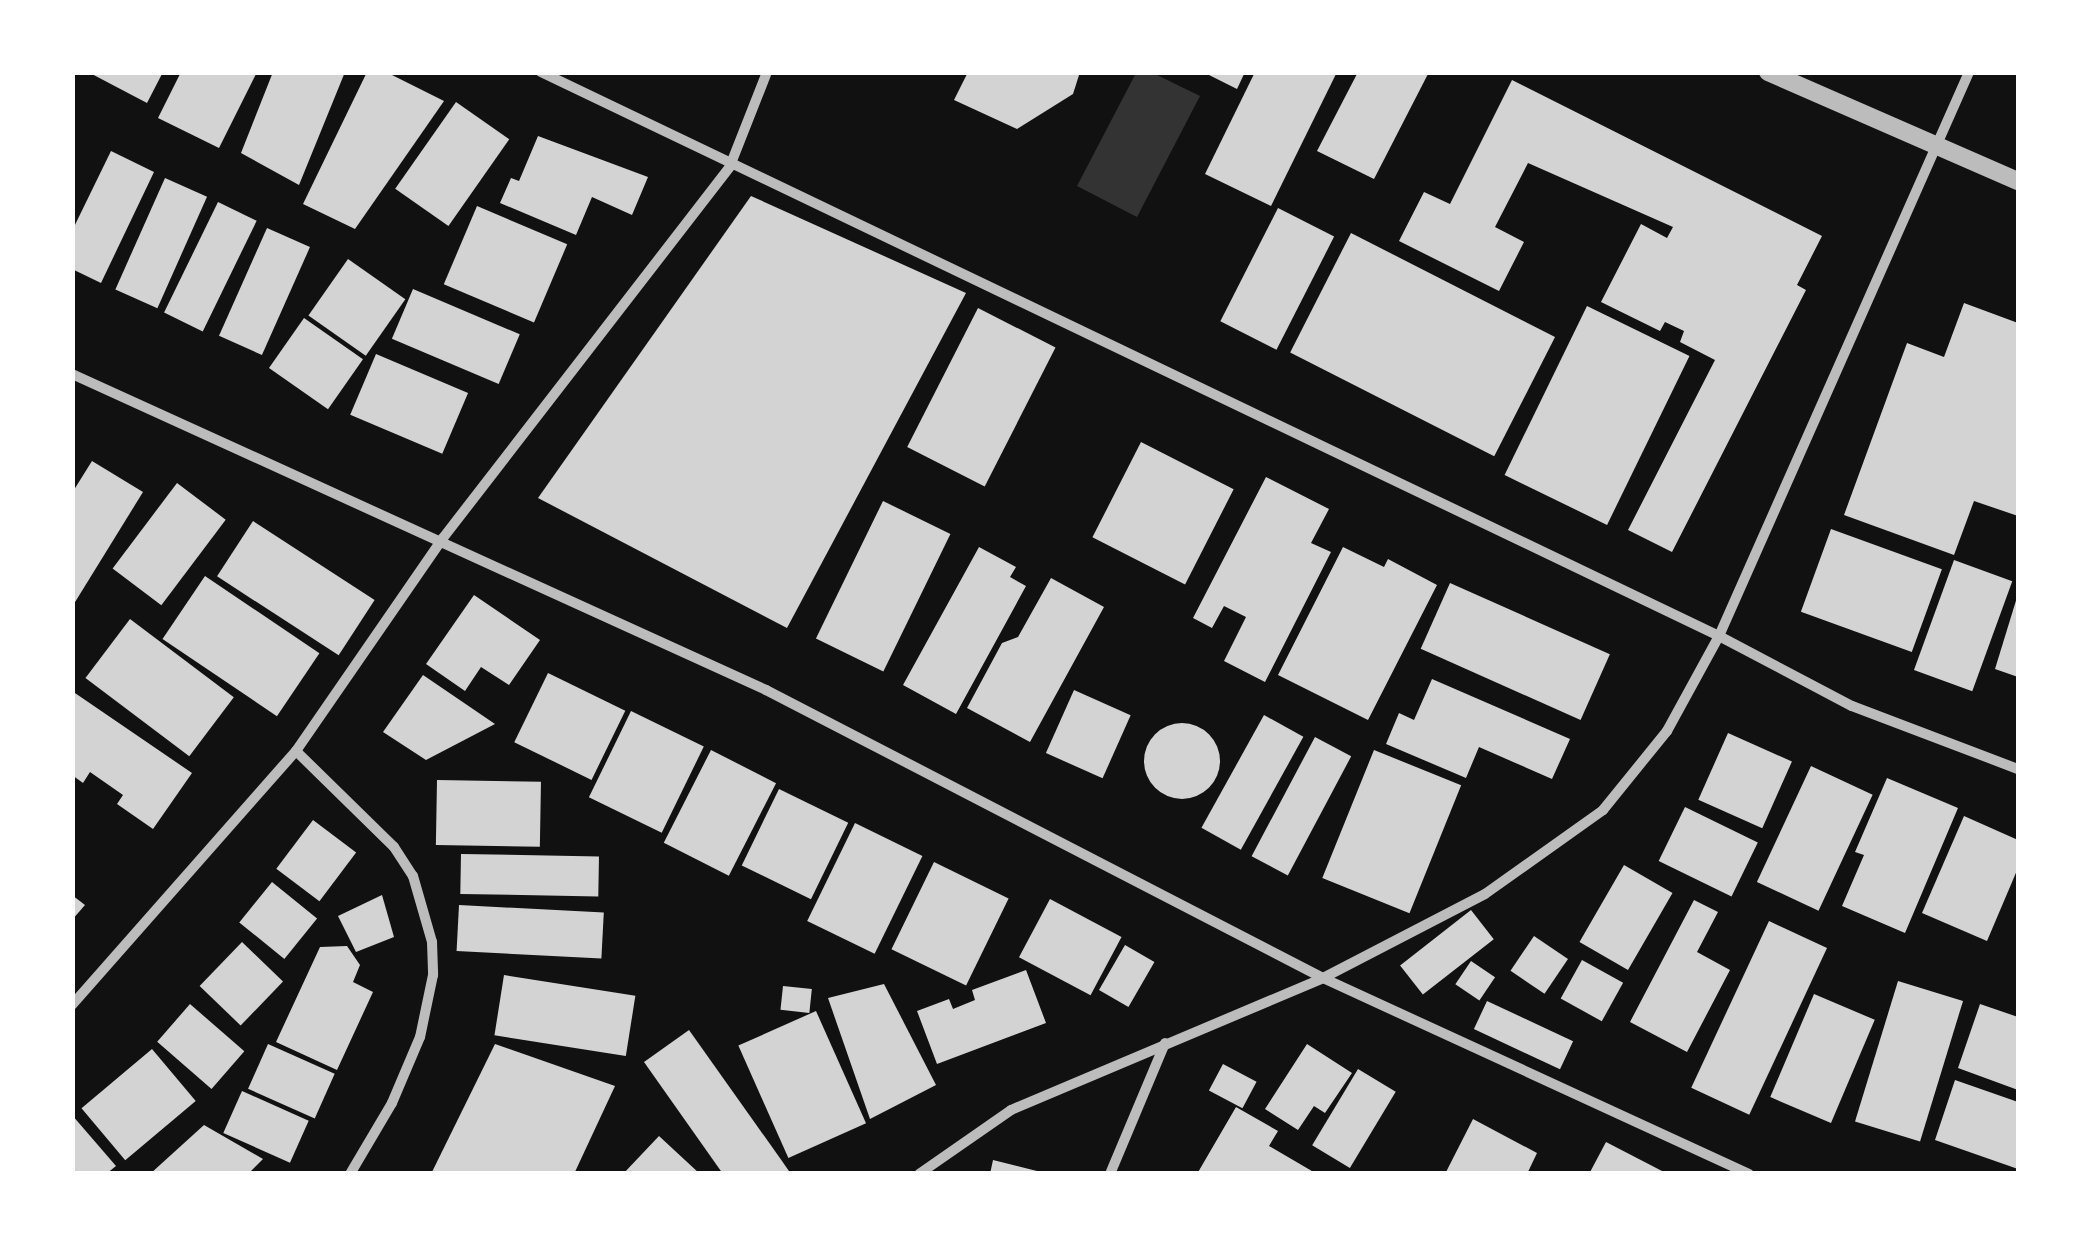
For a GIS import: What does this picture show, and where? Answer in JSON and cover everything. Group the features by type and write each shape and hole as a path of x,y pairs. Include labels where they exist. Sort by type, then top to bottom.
{"street":[{"path":"541,72 730,166 1720,636 1852,706 2018,769"},
{"path":"72,1005 296,751 443,538 730,166 767,72"},
{"path":"1768,72 1938,151 2018,181"},
{"path":"919,1174 1012,1110 1323,978 1485,894 1603,810 1667,731 1720,636 1970,72"},
{"path":"72,374 443,538 766,690 1323,978 1750,1174"},
{"path":"296,751 371,819 413,876 427,913 433,975 420,1036 392,1103 350,1174"},
{"path":"1110,1174 1165,1042"}],"shaded area":[{"path":"1136,73 1153,73 1200,96 1137,217 1077,186"}],"building":[{"path":"88,72 163,72 147,103"},
{"path":"181,72 257,72 219,148 158,118"},
{"path":"273,72 345,72 299,185 241,153"},
{"path":"367,72 386,72 444,101 355,229 303,204"},
{"path":"968,72 1080,72 1073,94 1017,129 954,100"},
{"path":"1203,72 1245,72 1237,89"},
{"path":"1255,72 1337,72 1271,206 1205,174"},
{"path":"1358,72 1429,72 1374,179 1317,151"},
{"path":"1512,80 1822,236 1797,285 1806,290 1672,552 1628,530 1715,360 1680,342 1684,331 1665,322 1660,331 1601,302 1641,224 1667,238 1673,227 1528,163 1495,227 1524,242 1499,291 1399,241 1424,192 1450,204"},
{"path":"456,102 509,139 448,226 395,189"},
{"path":"538,136 648,177 632,215 592,197 576,235 500,203 511,178 519,181"},
{"path":"111,151 154,172 101,283 72,269 72,231"},
{"path":"165,178 207,197 157,308 115,289"},
{"path":"751,196 966,293 787,628 538,498"},
{"path":"218,202 257,221 203,331 164,313"},
{"path":"477,206 567,244 534,323 444,284"},
{"path":"1278,208 1334,237 1276,350 1220,321"},
{"path":"267,228 310,247 262,355 219,336"},
{"path":"1351,233 1555,337 1494,456 1290,352"},
{"path":"348,259 405,299 366,356 308,316"},
{"path":"413,289 520,334 499,384 392,339"},
{"path":"1964,303 2018,323 2018,516 1974,501 1954,555 1844,515 1907,343 1944,357"},
{"path":"1587,306 1689,356 1607,525 1505,475"},
{"path":"978,308 1056,347 985,486 907,447"},
{"path":"304,318 363,359 328,409 269,368"},
{"path":"376,354 468,393 442,454 350,415"},
{"path":"1141,442 1234,489 1185,585 1092,537"},
{"path":"92,461 143,492 72,607 72,493"},
{"path":"1266,477 1329,509 1311,543 1331,552 1265,682 1224,661 1246,617 1224,606 1212,628 1193,618"},
{"path":"177,483 226,520 161,605 113,568"},
{"path":"883,501 950,534 883,671 816,639"},
{"path":"253,521 375,600 339,655 217,576"},
{"path":"1831,529 1942,569 1912,652 1801,612"},
{"path":"979,547 1016,567 1010,577 1026,586 956,714 903,685"},
{"path":"1343,547 1384,567 1388,559 1437,585 1368,720 1278,675"},
{"path":"1954,560 2012,581 1972,691 1914,670"},
{"path":"205,576 319,653 277,716 163,639"},
{"path":"1051,578 1104,607 1030,742 967,708 1002,643 1018,637"},
{"path":"1450,583 1610,654 1581,720 1421,649"},
{"path":"2018,594 2018,677 1995,669"},
{"path":"474,595 540,640 509,685 481,667 465,691 426,664"},
{"path":"130,619 234,697 189,756 85,678"},
{"path":"548,673 625,711 592,780 514,742"},
{"path":"423,675 495,724 426,760 383,732"},
{"path":"1432,679 1570,739 1552,779 1479,747 1466,778 1386,744 1399,713 1414,720"},
{"path":"1074,690 1131,715 1103,778 1046,753"},
{"path":"72,691 192,773 153,829 117,804 123,795 90,772 83,783 72,775"},
{"path":"631,711 704,747 662,833 589,797"},
{"path":"1264,715 1303,737 1241,850 1201,828"},
{"path":"1182,723 1209,734 1220,761 1209,788 1182,799 1155,788 1144,761 1155,734"},
{"path":"1728,733 1792,761 1762,828 1698,800"},
{"path":"1315,737 1351,756 1288,875 1252,856"},
{"path":"711,750 776,783 729,876 664,843"},
{"path":"1374,750 1461,785 1409,913 1322,878"},
{"path":"1811,766 1873,795 1819,911 1757,882"},
{"path":"1887,778 1958,808 1905,933 1842,906 1864,855 1855,852"},
{"path":"437,780 541,782 540,847 436,845"},
{"path":"779,789 848,823 811,899 742,865"},
{"path":"1685,807 1758,843 1732,896 1659,861"},
{"path":"1964,816 2018,840 2018,868 1987,941 1922,913"},
{"path":"313,820 356,852 319,901 276,869"},
{"path":"855,823 922,856 875,954 807,921"},
{"path":"461,854 599,856 598,896 460,894"},
{"path":"934,862 1009,898 966,986 891,949"},
{"path":"1624,865 1672,893 1628,970 1580,942"},
{"path":"272,882 317,919 284,959 239,922"},
{"path":"72,895 85,905 72,920"},
{"path":"382,895 394,937 356,952 338,916"},
{"path":"1050,899 1122,937 1091,995 1019,957"},
{"path":"1694,900 1718,912 1697,952 1730,970 1687,1052 1630,1022"},
{"path":"459,905 604,913 601,959 457,951"},
{"path":"1471,910 1494,939 1423,995 1400,965"},
{"path":"1769,921 1827,948 1749,1115 1691,1088"},
{"path":"1534,936 1568,959 1545,994 1511,971"},
{"path":"242,942 283,982 241,1025 200,986"},
{"path":"1125,945 1154,962 1128,1007 1099,990"},
{"path":"347,946 360,965 353,982 373,992 337,1070 276,1042 320,947"},
{"path":"1582,960 1623,983 1602,1021 1561,998"},
{"path":"1471,961 1495,977 1479,1000 1455,984"},
{"path":"1026,970 1046,1023 937,1064 917,1011 949,999 953,1009 975,1000 972,990"},
{"path":"504,975 635,996 626,1056 494,1035"},
{"path":"1898,981 1963,1001 1920,1141 1855,1122"},
{"path":"884,984 936,1085 870,1119 828,998"},
{"path":"783,986 812,989 809,1013 780,1010"},
{"path":"1814,994 1875,1020 1831,1123 1770,1097"},
{"path":"1487,1001 1573,1041 1560,1069 1474,1029"},
{"path":"190,1004 244,1051 212,1089 157,1042"},
{"path":"1980,1004 2018,1017 2018,1090 1958,1068"},
{"path":"816,1011 866,1123 788,1158 738,1046"},
{"path":"689,1030 791,1174 723,1174 644,1062"},
{"path":"268,1044 335,1074 315,1118 248,1089"},
{"path":"495,1044 615,1086 574,1174 431,1174"},
{"path":"1307,1044 1352,1073 1325,1113 1314,1106 1298,1130 1265,1109"},
{"path":"152,1049 196,1101 125,1160 82,1108"},
{"path":"1223,1064 1257,1082 1242,1108 1209,1090"},
{"path":"1358,1069 1396,1092 1350,1168 1312,1145"},
{"path":"1955,1080 2018,1102 2018,1169 1935,1140"},
{"path":"242,1091 309,1121 290,1163 223,1133"},
{"path":"1236,1107 1278,1131 1269,1146 1317,1174 1197,1174"},
{"path":"72,1115 116,1166 106,1174 72,1174"},
{"path":"1473,1119 1537,1153 1527,1174 1445,1174"},
{"path":"204,1125 263,1159 248,1174 150,1174"},
{"path":"659,1136 700,1174 623,1174"},
{"path":"1606,1142 1662,1171 1661,1174 1589,1174"},
{"path":"993,1160 1041,1172 1041,1174 990,1174"}]}
